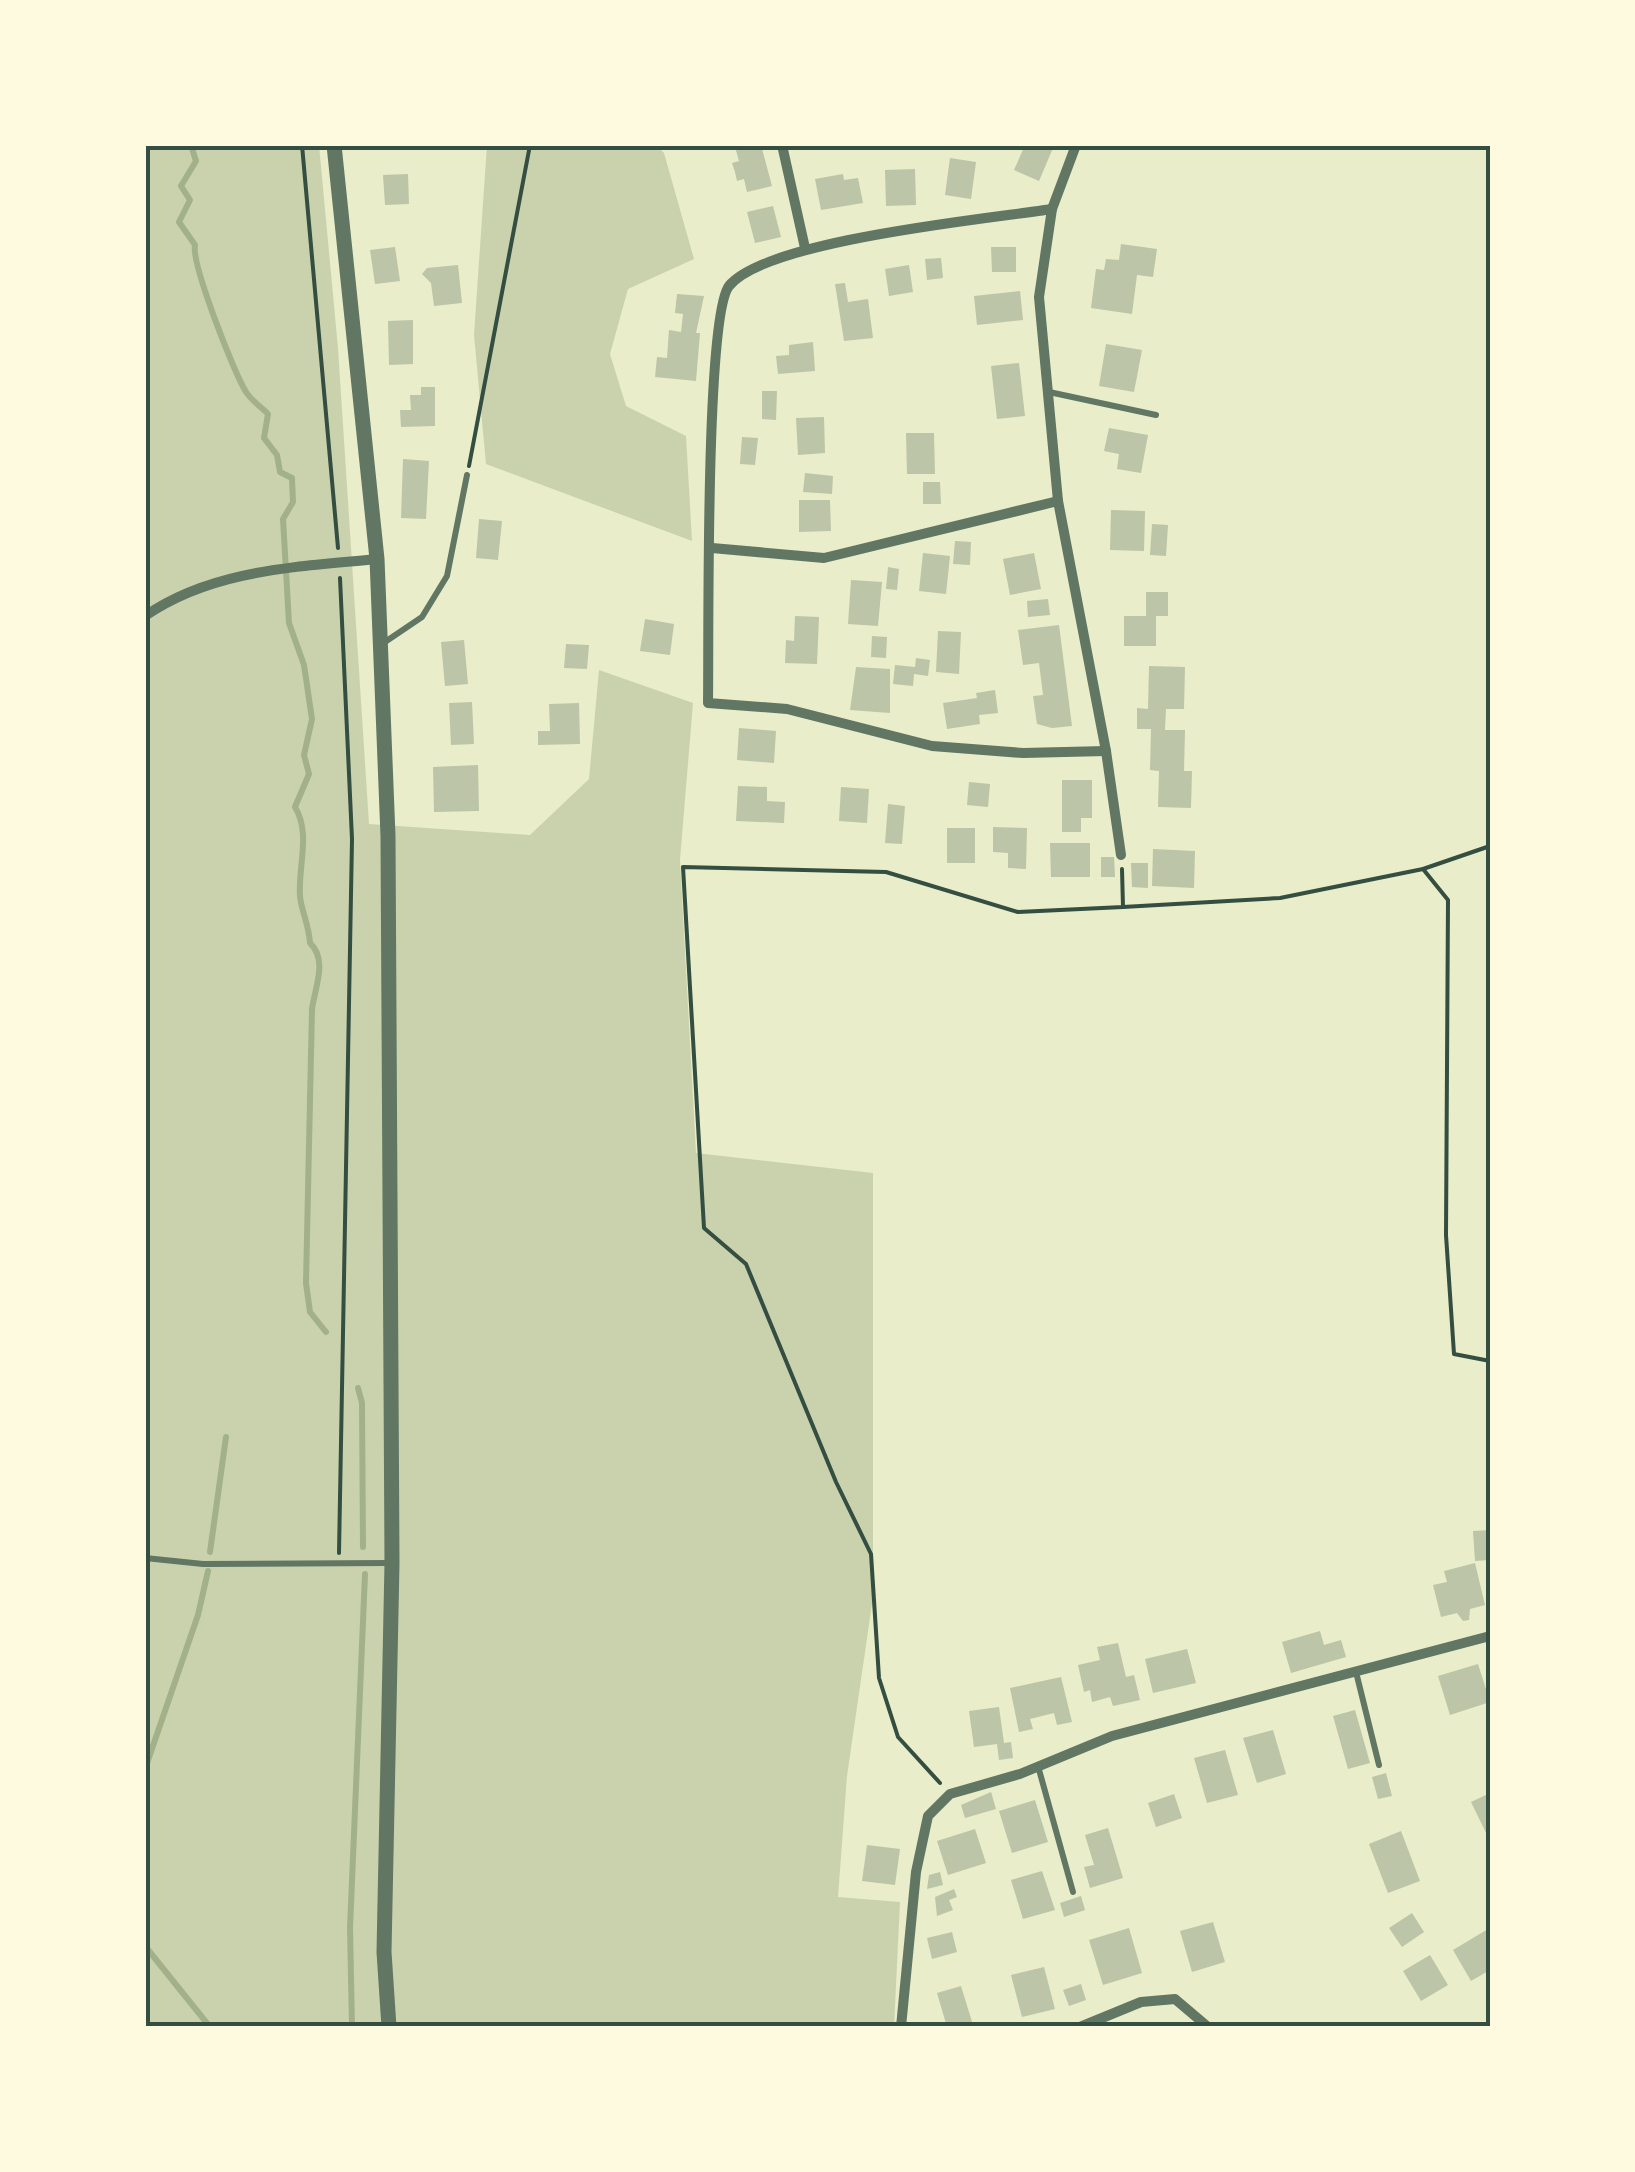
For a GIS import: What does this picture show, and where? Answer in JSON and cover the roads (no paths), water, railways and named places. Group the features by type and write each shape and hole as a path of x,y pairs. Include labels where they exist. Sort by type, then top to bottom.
{"street":[{"path":"334,145 377,559 388,836 392,1563 384,1952 389,2027"},
{"path":"782,145 805,248"},
{"path":"1076,145 1052,209 1039,297 1058,501 1122,855"},
{"path":"1052,209 805,248 730,285 720,305 713,388 708,702 804,712 932,746 1023,753 1106,751"},
{"path":"712,548 824,558 1058,501"},
{"path":"145,616 220,580 271,569 377,559"},
{"path":"901,2027 916,1872 928,1816 950,1794 1038,1766 1112,1736 1490,1636"},
{"path":"1080,2027 1141,2002 1176,1999 1208,2027"}],"lane":[{"path":"1048,392 1156,415"},
{"path":"381,645 422,617 447,576 468,475"},
{"path":"145,1558 203,1564 392,1563"},
{"path":"1356,1670 1379,1765"},
{"path":"1038,1766 1073,1892"}],"waterway":[{"path":"191,145 196,161 181,186 190,200 179,222 195,245 206,294 240,381 268,414 264,438 277,455 280,472 292,478 293,502 283,519 289,623 304,665 312,719 304,755 309,774 295,807 303,839 301,901 319,966 312,1009 306,1283 310,1312 326,1332"},
{"path":"358,1388 362,1403 363,1547"},
{"path":"210,1552 226,1437"},
{"path":"145,1769 198,1615 208,1571"},
{"path":"352,2027 350,1928 365,1574"},
{"path":"145,1946 210,2027"}]}
